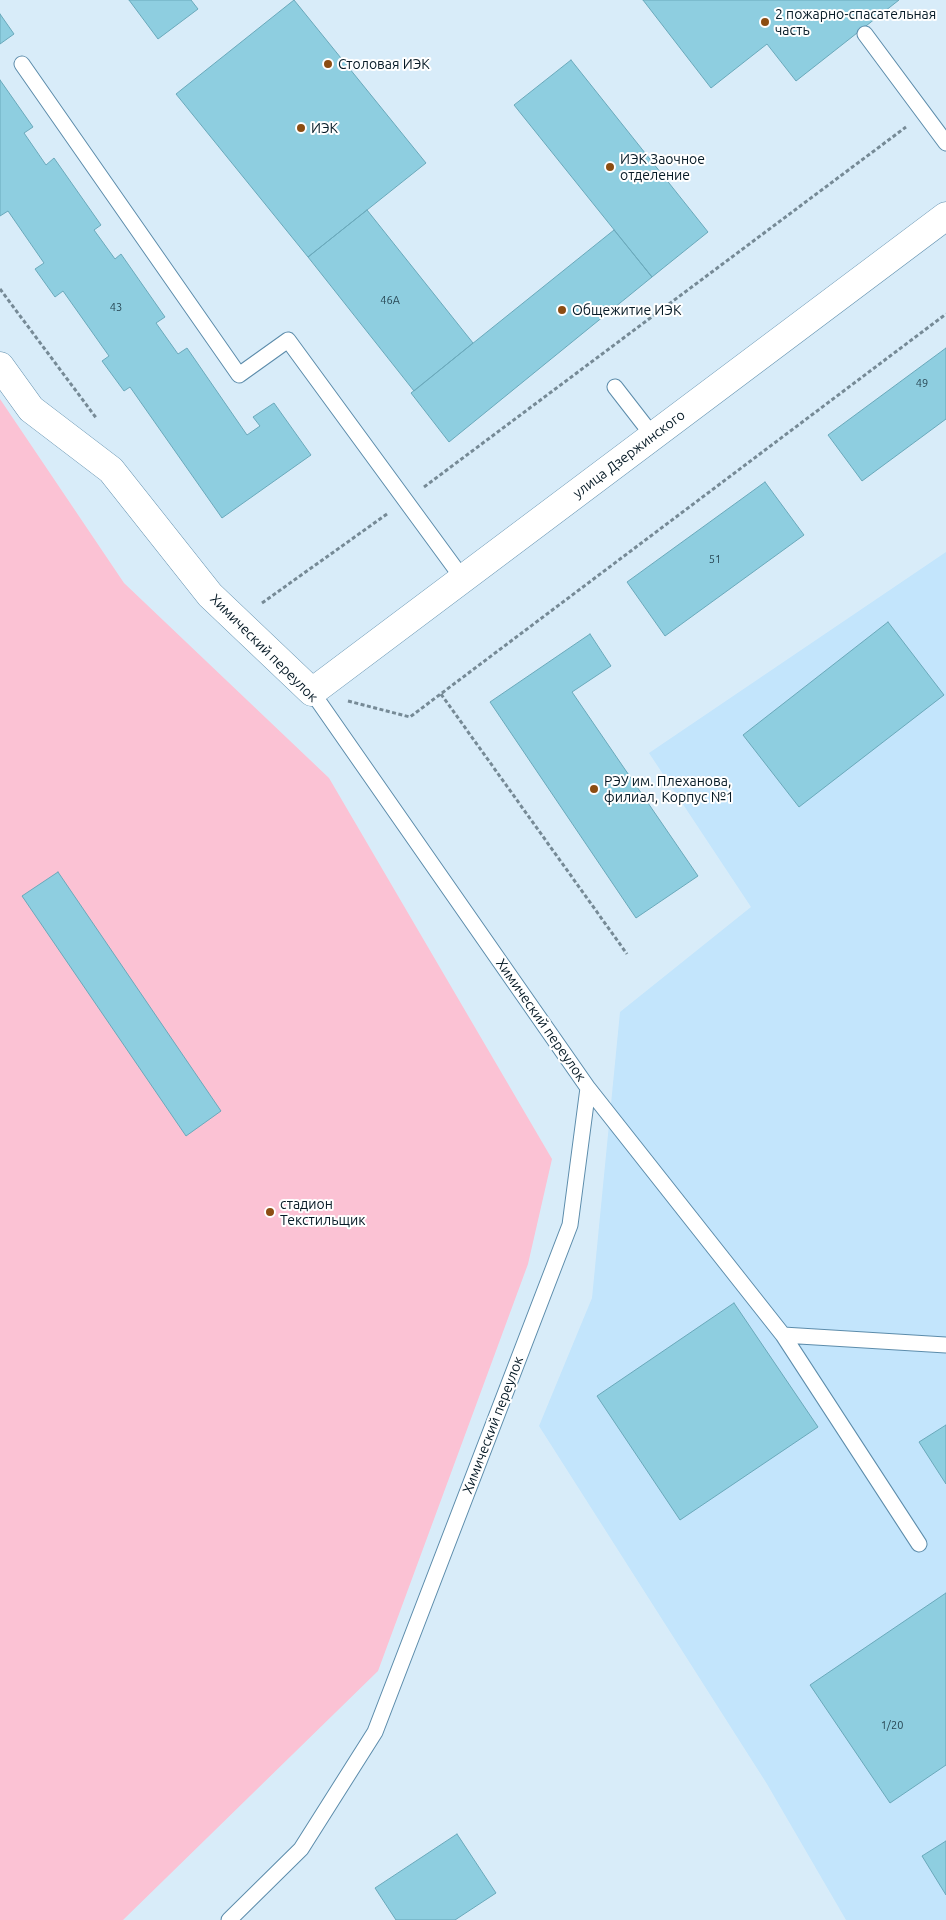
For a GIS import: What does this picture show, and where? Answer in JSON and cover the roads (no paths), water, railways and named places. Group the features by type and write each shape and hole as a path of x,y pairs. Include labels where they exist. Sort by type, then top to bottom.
{"street":[{"name":"улица Дзержинского","path":"312,692 946,216"},
{"name":"Химический переулок","path":"0,366 31,409 111,470 210,595 312,692"}],"lane":[{"path":"865,34 946,143"},
{"path":"22,64 238,375 288,340 463,579"},
{"path":"615,387 653,436"},
{"name":"Химический переулок","path":"229,1920 301,1849 374,1732 570,1224 588,1088 312,692"},
{"path":"588,1088 783,1334 919,1544"},
{"path":"783,1334 946,1344"}],"place":[{"name":"2 пожарно-спасательная часть","path":"765,22"},
{"name":"Столовая ИЭК","path":"328,64"},
{"name":"ИЭК","path":"301,128"},
{"name":"ИЭК Заочное отделение","path":"610,167"},
{"name":"Общежитие ИЭК","path":"562,310"},
{"name":"РЭУ им. Плеханова, филиал, Корпус №1","path":"594,789"},
{"name":"стадион Текстильщик","path":"270,1212"}]}
